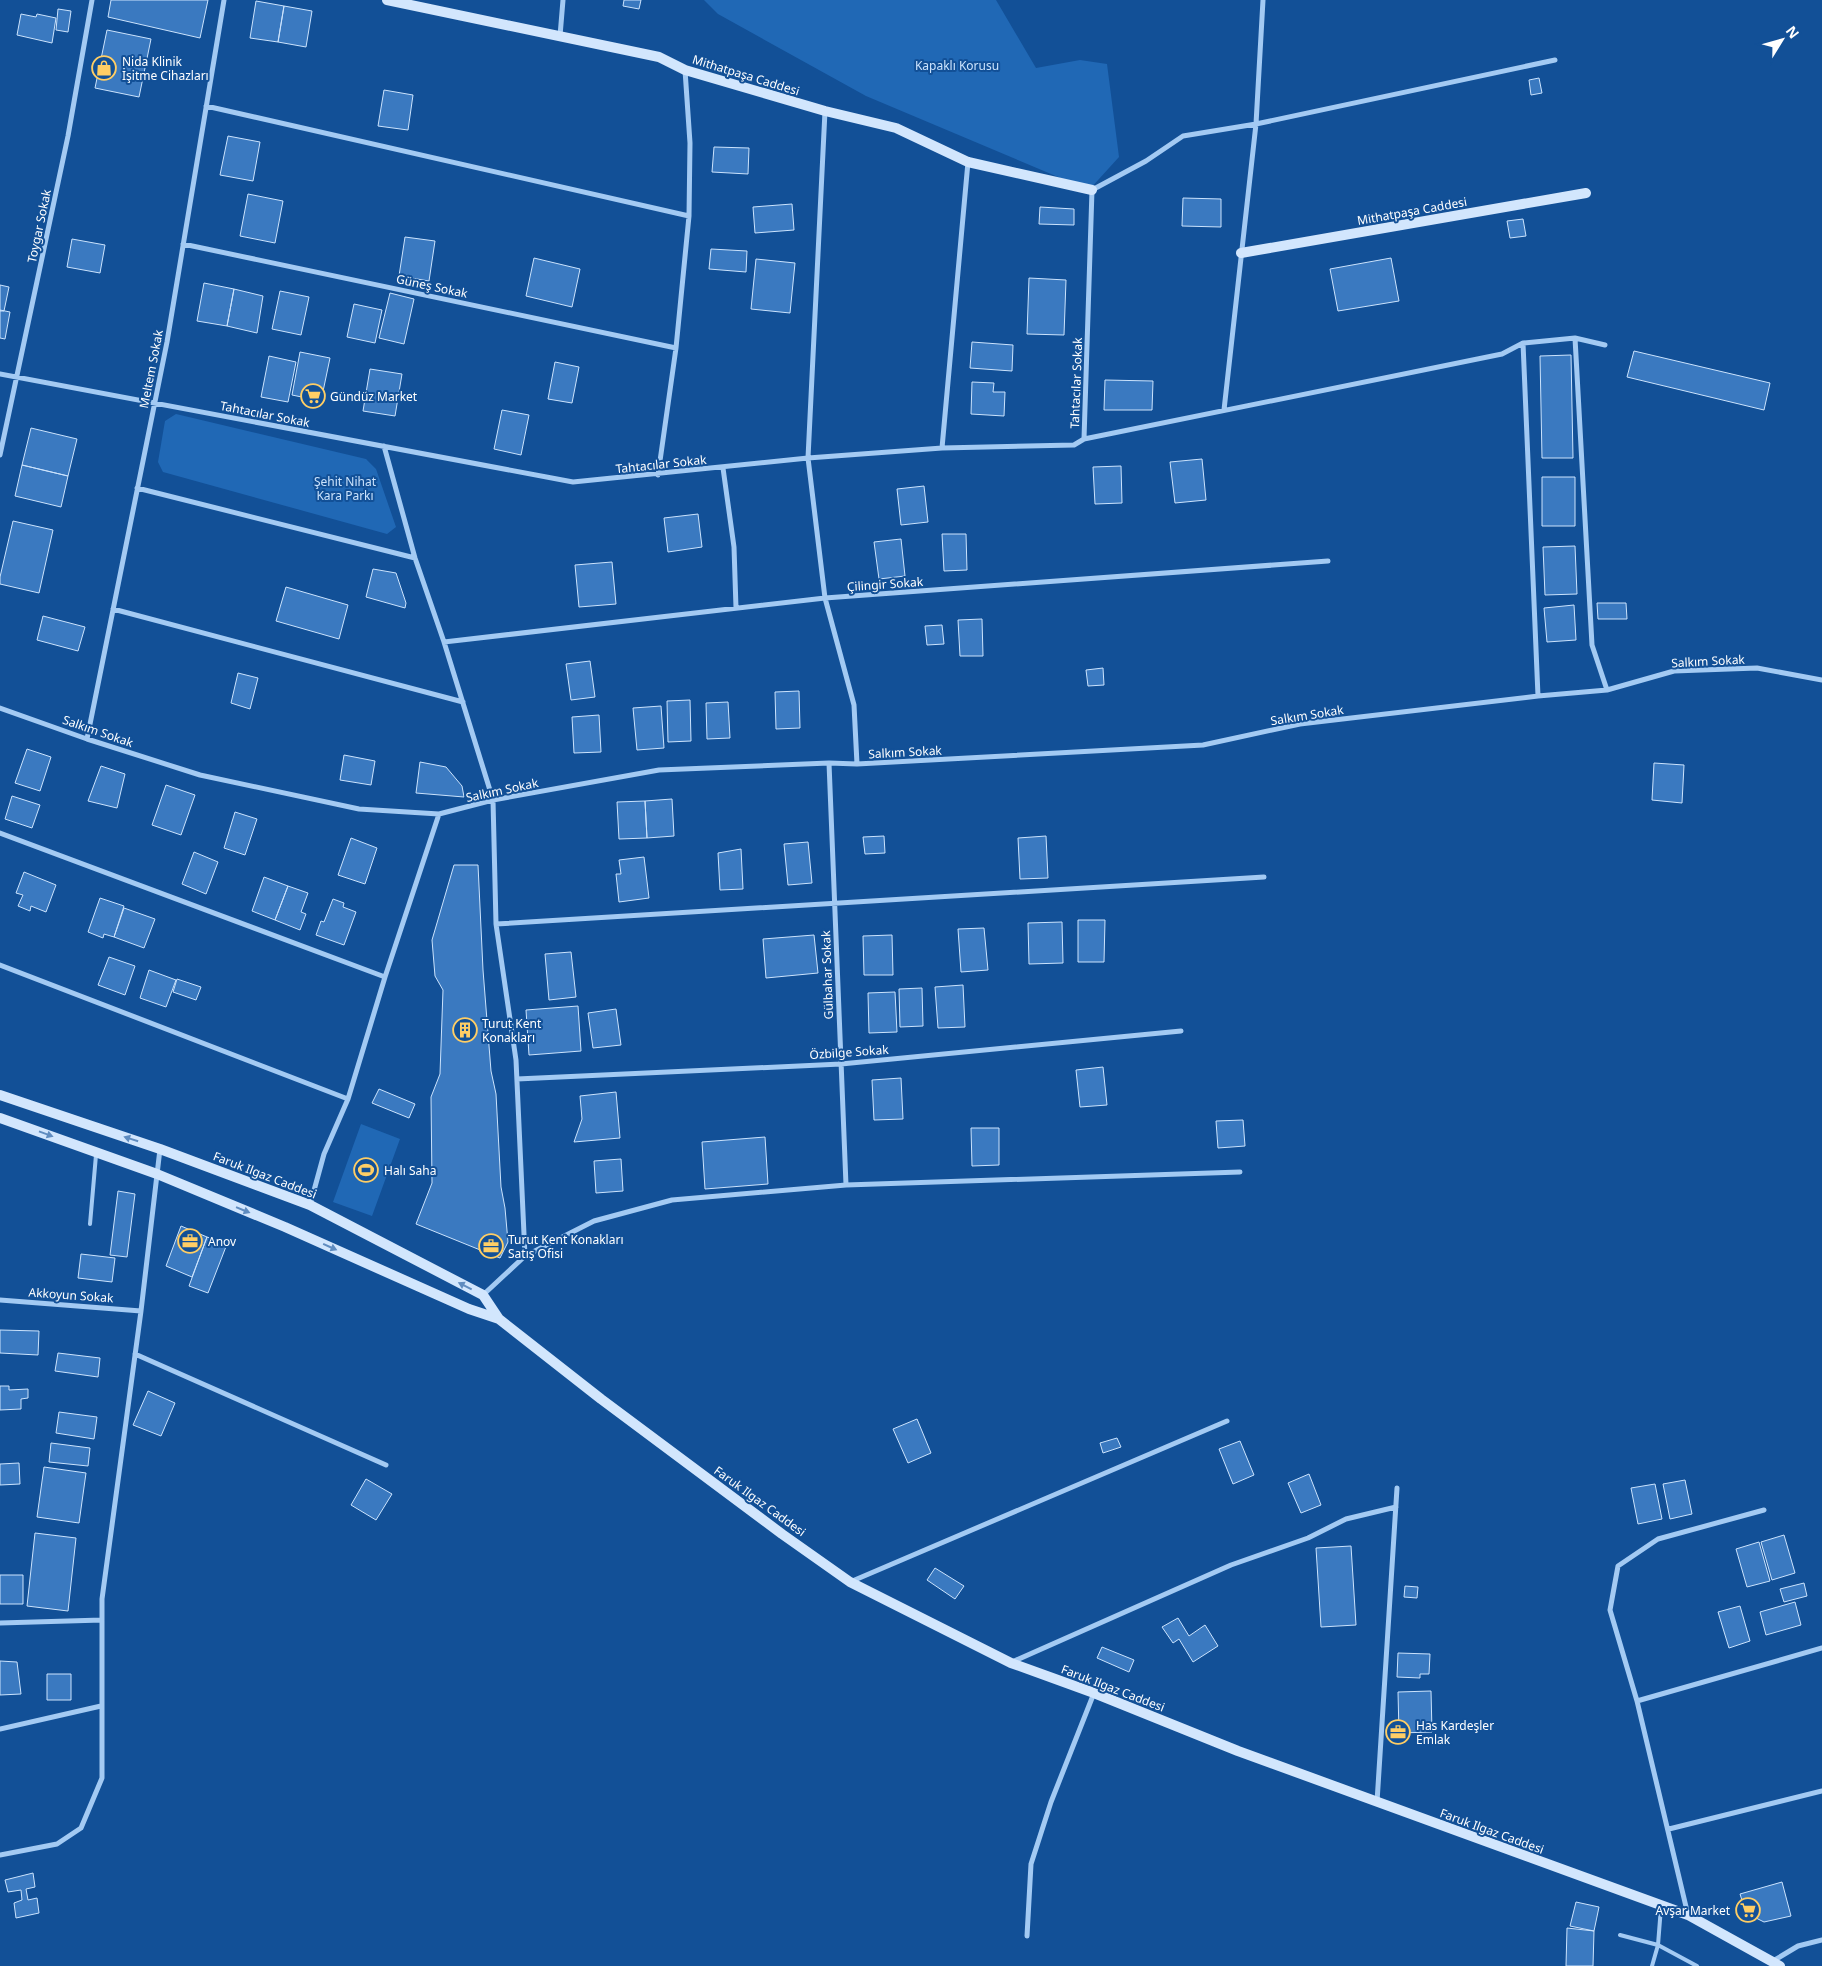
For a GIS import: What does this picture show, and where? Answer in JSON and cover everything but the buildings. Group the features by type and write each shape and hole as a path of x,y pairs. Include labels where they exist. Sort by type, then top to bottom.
{"street":[{"name":"Toygar Sokak","path":"0,455 68,136 92,0"},
{"name":"Meltem Sokak","path":"87,739 167,342 224,0"},
{"name":"Mithatpaşa Caddesi","path":"387,0 659,57 685,70 825,111 896,128 968,162 1092,190"},
{"path":"560,36 564,0"},
{"path":"1224,410 1256,124 1263,0"},
{"path":"1092,190 1146,161 1183,136 1256,124 1555,60"},
{"path":"658,475 676,348 689,216 690,143 685,70"},
{"path":"206,106 689,216"},
{"path":"825,111 808,458 825,598 854,705 857,764"},
{"path":"942,448 968,162"},
{"name":"Tahtacılar Sokak","path":"0,374 573,482 658,475 808,458 942,448 1074,445 1084,438 1092,190"},
{"name":"Mithatpaşa Caddesi","path":"1241,252 1586,194"},
{"name":"Güneş Sokak","path":"183,244 676,348"},
{"path":"1084,438 1502,354 1524,343 1575,338 1605,345"},
{"path":"1575,338 1592,645 1607,690"},
{"path":"1524,343 1538,696"},
{"path":"384,446 415,558 444,642 493,800 496,924 516,1060 525,1256"},
{"path":"723,468 734,546 736,608"},
{"path":"137,488 415,558"},
{"name":"Çilingir Sokak","path":"444,642 825,598 1328,561"},
{"path":"113,610 463,702"},
{"name":"Salkım Sokak","path":"0,708 87,739 200,775 359,809 438,814 493,800 659,770 829,763 857,764 1203,745 1300,724 1538,696 1607,690 1674,670 1757,668 1822,680"},
{"name":"Gülbahar Sokak","path":"829,763 846,1186"},
{"path":"310,1205 324,1154 348,1098 438,814"},
{"path":"0,834 385,977"},
{"path":"496,924 1264,877"},
{"path":"0,965 348,1098"},
{"name":"Özbilge Sokak","path":"517,1078 841,1064 1181,1031"},
{"name":"Faruk Ilgaz Caddesi","path":"0,1095 160,1149 310,1205 483,1295 499,1319 601,1399 782,1534 850,1582 1011,1663 1094,1693 1238,1751 1688,1915 1777,1964"},
{"name":"Faruk Ilgaz Caddesi","path":"0,1118 157,1174 285,1227 469,1309 499,1319"},
{"path":"0,1855 57,1844 80,1828 102,1778 102,1598 141,1311 160,1149"},
{"path":"483,1295 525,1256 594,1221 672,1200 846,1186 1240,1172"},
{"name":"Akkoyun Sokak","path":"0,1300 141,1311"},
{"path":"135,1354 386,1465"},
{"path":"850,1582 1227,1420"},
{"path":"1376,1802 1396,1488"},
{"path":"1011,1663 1230,1565 1308,1538 1346,1519 1396,1507"},
{"path":"1688,1915 1637,1701 1610,1610 1618,1566 1658,1539 1764,1510"},
{"path":"0,1623 102,1620"},
{"path":"1637,1701 1822,1648"},
{"path":"1027,1936 1031,1864 1051,1802 1094,1693"},
{"path":"0,1729 101,1706"},
{"path":"1669,1829 1822,1791"},
{"path":"1777,1964 1798,1946 1822,1940"}],"lane":[{"path":"90,1224 96,1152"},
{"path":"1652,1966 1658,1945 1662,1905"},
{"path":"1620,1935 1658,1945 1697,1966"}],"green space":[{"name":"Kapaklı Korusu","path":"704,0 996,0 1036,68 1080,60 1107,64 1119,157 1089,190 866,96 718,14"},
{"name":"Şehit Nihat Kara Parkı","path":"176,414 366,459 376,469 396,527 387,534 163,472 158,462 165,421"},
{"name":"Halı Saha","path":"361,1124 400,1139 372,1216 333,1202"}],"place":[{"name":"Nida Klinik İşitme Cihazları","path":"104,68"},
{"name":"Gündüz Market","path":"313,396"},
{"name":"Turut Kent Konakları","path":"465,1030"},
{"name":"Halı Saha","path":"366,1170"},
{"name":"Anov","path":"190,1241"},
{"name":"Turut Kent Konakları Satış Ofisi","path":"491,1246"},
{"name":"Has Kardeşler Emlak","path":"1398,1732"},
{"name":"Avşar Market","path":"1748,1910"}]}
